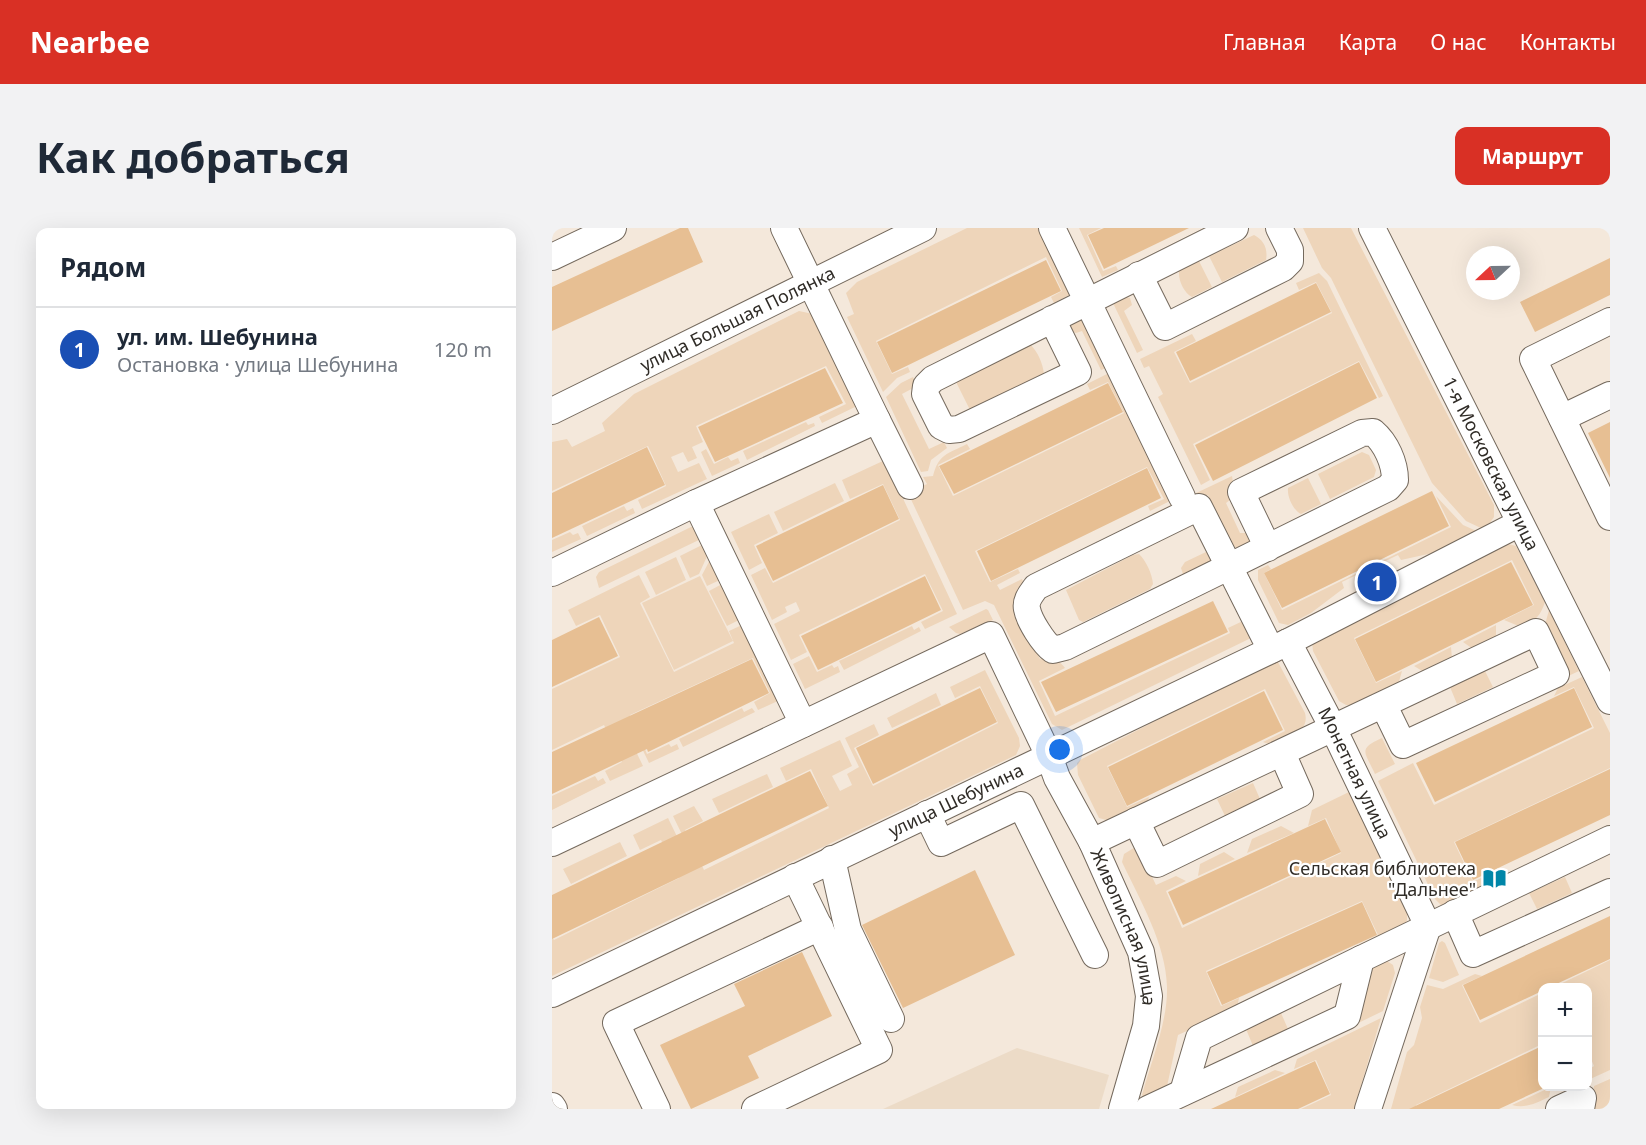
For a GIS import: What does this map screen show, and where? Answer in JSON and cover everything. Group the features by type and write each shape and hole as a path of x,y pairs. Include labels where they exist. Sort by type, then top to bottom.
{"street":[{"path":"552,256 613,228"},
{"path":"784,228 910,486"},
{"name":"улица Большая Полянка","path":"552,411 923,228"},
{"path":"1052,228 1182,497"},
{"path":"1052,319 1078,372 959,429 949,430 941,426 925,394 926,386 933,379 1139,275 1234,228"},
{"path":"1139,275 1166,327 1283,268 1290,261 1290,250 1279,228"},
{"name":"1-я Московская улица","path":"1372,228 1610,701"},
{"path":"1610,321 1533,359 1610,517"},
{"path":"1562,418 1610,395"},
{"path":"552,573 696,503 877,420"},
{"path":"1228,567 1200,507 1036,587 1029,597 1026,608 1044,644 1053,650 1065,647 1268,548 1388,488 1395,480 1395,469 1381,439 1373,432 1362,433 1241,492 1268,548"},
{"path":"552,843 803,724 696,503"},
{"name":"улица Шебунина","path":"552,994 1279,646 1520,523"},
{"name":"Монетная улица","path":"1228,567 1333,728 1428,926"},
{"path":"1092,842 1536,632 1556,674 1403,745 1384,706"},
{"name":"Живописная улица","path":"803,724 992,635 1057,778 1092,842 1141,952 1149,996 1146,1026 1122,1109"},
{"path":"1136,821 1157,864 1300,794 1282,753"},
{"path":"927,814 942,843 1021,805 1095,955"},
{"path":"1183,1092 1199,1038 1610,839"},
{"path":"832,859 848,930 891,1019"},
{"path":"755,1109 879,1050 795,877"},
{"path":"1455,913 1473,954 1610,892"},
{"path":"1368,1109 1428,926"},
{"path":"657,1109 616,1023 820,927"},
{"path":"1148,1109 1347,1016 1360,959"},
{"path":"1559,1109 1583,1098 1581,1109"}],"shaded area":[{"path":"967,228 1039,228 1071,294 1054,303 1051,297 1062,291 1046,257 876,341 892,374 908,367 910,372 897,378 883,392 847,317 854,314 846,293 857,282"},
{"path":"1079,228 1101,228 1087,235 1103,271 1116,266 1118,270 1102,277"},
{"path":"1303,228 1351,228 1494,505 1494,517 1485,530 1466,521 1432,483 1331,278 1322,268"},
{"path":"1254,235 1264,245 1266,260 1222,282 1209,256"},
{"path":"1199,261 1212,287 1192,297 1182,286 1179,271"},
{"path":"1319,273 1327,281 1383,396 1379,398 1359,361 1193,444 1210,480 1201,485 1158,397 1163,394 1149,366 1144,368 1140,359 1192,334 1196,341 1174,352 1190,383 1332,313 1316,282 1299,290 1296,283"},
{"path":"1126,297 1130,298 1132,305 1124,311 1143,350 1137,353 1113,303"},
{"path":"799,311 813,314 857,406 822,423 819,417 846,404 826,366 696,426 703,442 692,447 697,458 688,462 683,452 671,457 678,472 699,463 707,479 642,509 638,500 666,486 648,446 552,491 552,442 567,439 572,447 605,431 602,423 634,394"},
{"path":"1087,315 1111,366 1101,370 1082,331 1076,333 1068,330 1071,323"},
{"path":"1030,344 1040,358 1044,374 970,410 957,380"},
{"path":"1113,371 1174,499 1150,511 1148,506 1164,499 1147,467 975,551 990,582 1018,569 1020,573 997,585 1000,590 1022,579 1024,584 1014,607 1040,659 1054,659 1065,668 1039,681 1055,716 1230,633 1228,628 1245,620 1251,638 1062,730 1052,724 994,605 985,601 963,610 908,493 927,484 923,477 933,476 941,458 967,444 970,449 938,465 953,496 1124,413 1108,382 1090,390 1087,384"},
{"path":"913,377 917,386 902,394 929,449 944,442 947,448 931,460 928,471 921,472 886,397 901,383"},
{"path":"806,422 808,425 814,423 815,426 747,460 743,451"},
{"path":"706,449 714,464 728,457 731,461 738,458 740,463 712,476 701,452"},
{"path":"1362,452 1369,455 1376,470 1374,477 1330,499 1318,474"},
{"path":"885,460 957,614 925,629 921,622 943,611 925,574 799,635 807,652 791,660 774,624 800,611 796,602 785,607 787,612 772,620 751,575 765,568 773,583 900,520 883,484 850,499 842,480"},
{"path":"1232,476 1235,496 1226,503 1240,533 1248,533 1255,541 1239,550 1234,546 1208,495 1155,520 1152,514"},
{"path":"1308,478 1321,504 1301,514 1291,503 1288,488"},
{"path":"835,483 844,501 783,531 774,512"},
{"path":"1436,496 1463,525 1481,533 1446,550 1401,560 1398,555 1342,582 1344,588 1311,613 1288,625 1279,623 1258,580 1258,570 1268,565 1271,569 1264,573 1282,610 1451,527"},
{"path":"624,506 627,511 633,508 635,513 587,536 582,526"},
{"path":"769,514 778,533 754,545 762,563 749,570 731,532"},
{"path":"694,527 703,538 599,588 596,577 599,572"},
{"path":"570,532 573,535 578,533 581,539 552,552 552,540"},
{"path":"706,543 709,552 699,574 690,578 680,556"},
{"path":"1508,544 1516,546 1545,602 1536,618 1521,627 1504,620 1534,605 1512,560 1354,638 1376,683 1402,671 1398,685 1353,705 1346,705 1339,701 1313,651 1312,642 1315,639"},
{"path":"1210,552 1215,560 1184,577 1181,568 1185,562"},
{"path":"1139,554 1151,576 1153,584 1150,589 1083,622 1079,620 1066,590"},
{"path":"712,556 722,579 707,586 702,575"},
{"path":"676,557 686,580 656,595 645,572"},
{"path":"639,575 650,597 640,603 674,672 734,643 729,631 744,624 780,700 758,710 754,702 770,693 753,658 630,715 647,754 669,744 671,747 677,744 679,749 649,763 635,734 629,737 643,766 610,781 605,771 622,762 604,725 552,750 552,689 620,657 600,615 576,626 568,610"},
{"path":"700,576 733,641 674,670 642,603"},
{"path":"724,583 741,619 727,626 709,591"},
{"path":"986,609 993,620 960,634 949,627"},
{"path":"1549,610 1579,671 1564,678 1540,630"},
{"path":"1496,625 1496,638 1473,649 1463,642"},
{"path":"912,626 914,630 919,627 921,631 844,670 839,661"},
{"path":"1451,647 1452,659 1424,672 1414,666"},
{"path":"809,656 817,672 832,665 834,668 838,666 840,672 805,689 793,664"},
{"path":"1273,660 1278,662 1305,713 1306,720 1297,734 1274,746 1263,742 1285,731 1265,689 1107,766 1127,807 1149,797 1145,808 1110,821 1099,818 1078,775 1077,763 1080,760"},
{"path":"985,670 1019,738 1020,746 1016,755 552,976 552,937 554,940 679,878 661,840 640,850 633,835 668,818 687,857 692,855 673,816 694,806 703,821 685,830 704,870 829,808 811,769 786,781 780,768 840,740 852,766 832,776 840,791 852,785 847,774 859,767 845,738 874,724 879,735 854,748 873,786 998,723 980,686 955,698 950,687"},
{"path":"1485,671 1493,687 1457,704 1450,687"},
{"path":"1582,677 1610,733 1610,768 1454,842 1473,882 1501,868 1500,874 1449,906 1442,906 1435,899 1378,781 1413,763 1434,805 1594,728 1574,687 1554,696 1558,688"},
{"path":"936,693 941,705 892,728 887,718"},
{"path":"742,708 744,712 752,708 755,712 683,747 679,739"},
{"path":"1382,738 1395,764 1375,774 1365,752 1369,745"},
{"path":"767,774 773,787 719,813 712,799"},
{"path":"595,776 598,781 603,778 606,783 552,810 552,796"},
{"path":"1253,783 1260,799 1225,816 1217,799"},
{"path":"1349,792 1407,912 1404,927 1366,947 1360,944 1378,935 1362,901 1206,971 1221,1006 1239,998 1237,1008 1178,1035 1166,1091 1145,1098 1142,1095 1165,1014 1166,971 1157,939 1122,862 1124,854 1137,846 1156,885 1176,876 1186,881 1166,891 1182,928 1341,853 1326,818 1308,826 1312,810"},
{"path":"1281,826 1294,833 1247,853 1252,839"},
{"path":"620,842 627,856 571,884 563,869"},
{"path":"1224,852 1235,859 1198,876 1200,864"},
{"path":"1565,877 1572,893 1537,909 1529,893"},
{"path":"1442,941 1459,975 1443,982 1429,978 1439,943"},
{"path":"1610,960 1610,1070 1592,1078 1594,1066 1592,1061 1592,983 1562,983"},
{"path":"1387,961 1393,965 1395,973 1383,1011 1350,1027 1368,970 1378,963"},
{"path":"1475,974 1482,976 1462,985 1480,1023 1538,995 1538,1046 1416,1105 1417,1109 1391,1109 1407,1052 1414,1045 1422,1018 1420,1007 1427,985 1443,989"},
{"path":"1281,1013 1288,1029 1253,1046 1246,1029"},
{"path":"1381,1018 1354,1109 1301,1109 1331,1095 1316,1060 1294,1069 1297,1059"},
{"path":"1017,1048 1109,1075 1099,1109 883,1109"},
{"path":"1275,1070 1285,1073 1235,1097 1238,1087"},
{"path":"1610,1079 1610,1109 1590,1109 1594,1086"},
{"path":"1542,1091 1550,1091 1549,1097 1535,1103 1526,1106 1512,1105"}],"building":[{"path":"680,228 688,228 703,262 552,331 552,287"},
{"path":"1104,228 1189,228 1104,269 1088,235"},
{"path":"1610,258 1610,295 1535,332 1520,302"},
{"path":"1046,260 1061,291 892,373 877,342"},
{"path":"1316,283 1331,312 1190,381 1176,352"},
{"path":"1359,362 1377,398 1213,481 1195,445"},
{"path":"825,368 843,403 715,462 698,427"},
{"path":"1108,383 1123,412 954,494 939,466"},
{"path":"1610,422 1610,478 1588,433"},
{"path":"647,447 665,485 552,538 552,493"},
{"path":"1147,468 1161,498 991,581 977,551"},
{"path":"883,485 899,519 773,581 756,546"},
{"path":"1432,491 1449,526 1282,608 1264,573"},
{"path":"1511,562 1533,605 1376,682 1355,639"},
{"path":"925,576 941,610 818,670 801,636"},
{"path":"1213,601 1228,632 1056,712 1041,682"},
{"path":"599,617 618,656 552,687 552,640"},
{"path":"752,659 769,693 648,752 647,749 552,794 552,752"},
{"path":"980,688 997,722 873,784 856,748"},
{"path":"1574,688 1592,727 1435,802 1416,763"},
{"path":"1264,691 1283,730 1127,806 1108,767"},
{"path":"1610,769 1610,815 1473,880 1455,842"},
{"path":"810,771 828,806 552,939 552,895"},
{"path":"1325,819 1341,852 1183,925 1168,892"},
{"path":"975,870 1015,955 903,1008 862,925"},
{"path":"1362,902 1377,935 1222,1005 1207,972"},
{"path":"1610,916 1610,959 1559,983 1538,983 1538,993 1480,1020 1463,985"},
{"path":"802,952 832,1016 748,1056 759,1078 691,1109 660,1045 745,1006 734,984"},
{"path":"1538,1048 1538,1091 1499,1109 1409,1109"},
{"path":"1315,1061 1330,1094 1298,1109 1211,1109"}],"place":[{"name":"ул. им. Шебунина","path":"1377,582"},
{"name":"Сельская библиотека \"Дальнее\"","path":"1494,879"}]}
